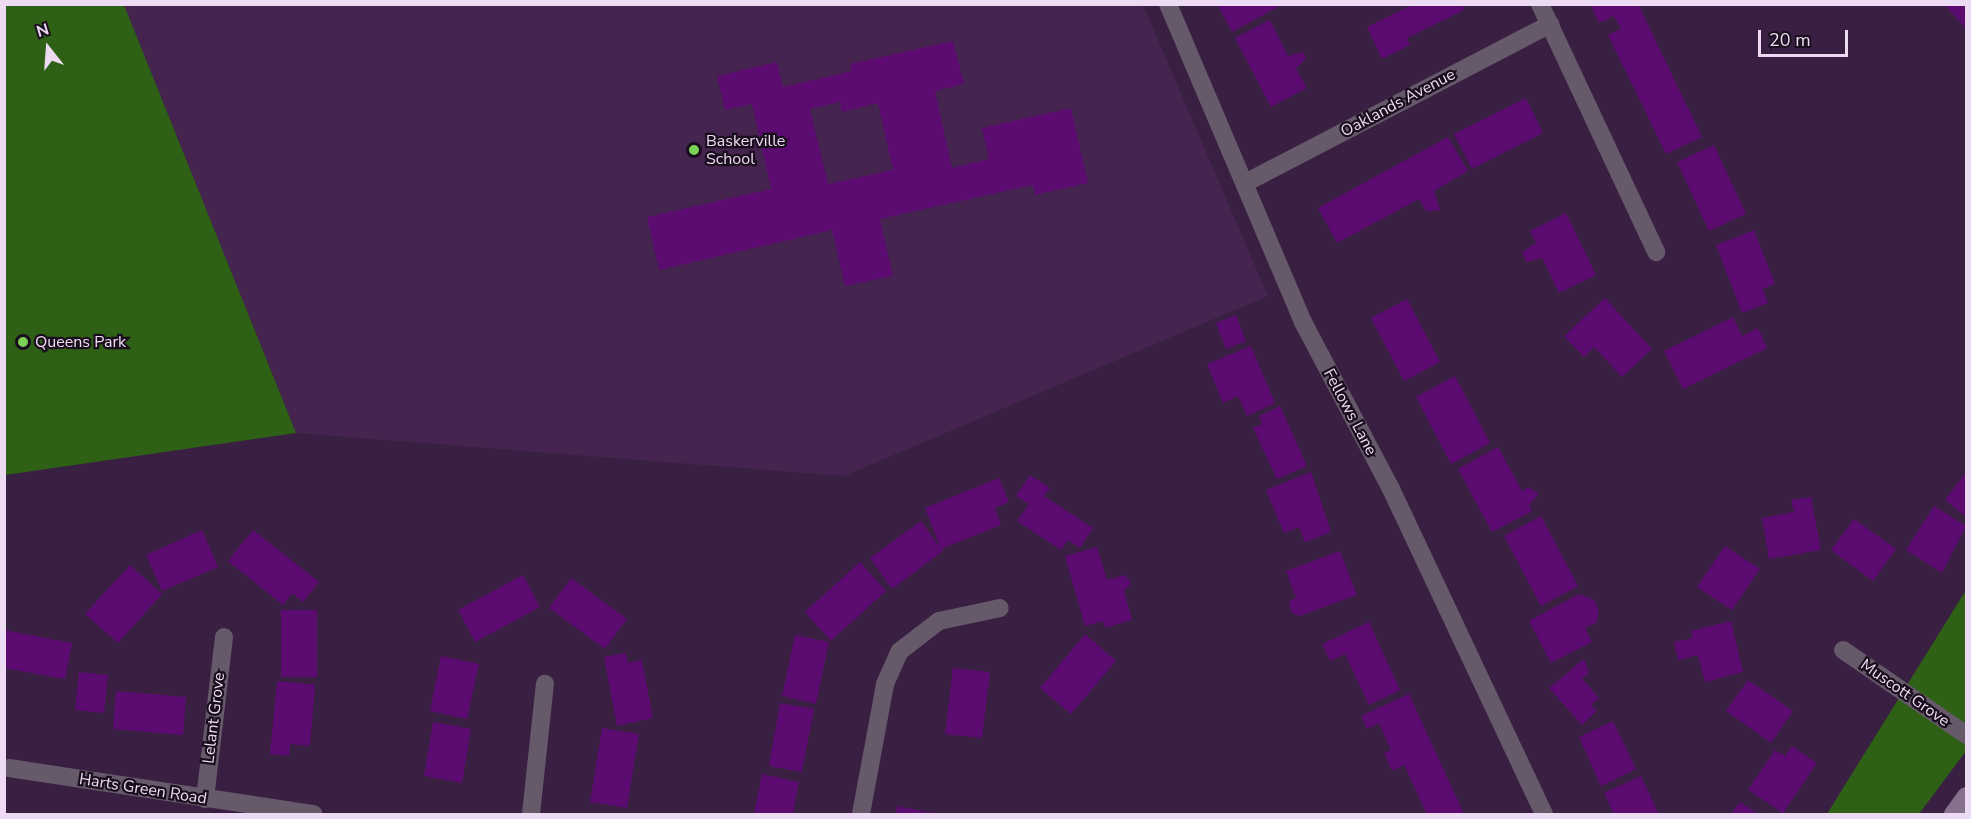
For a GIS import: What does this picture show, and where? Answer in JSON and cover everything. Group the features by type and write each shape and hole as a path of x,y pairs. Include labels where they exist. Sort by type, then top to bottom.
{"street":[{"name":"Fellows Lane","path":"1168,4 1247,182 1302,322 1392,491 1544,814"},
{"path":"1540,4 1656,252"},
{"name":"Oaklands Avenue","path":"1247,182 1550,24"},
{"path":"861,814 885,684 900,651 939,621 1000,608"},
{"name":"Lelant Grove","path":"205,799 224,637"},
{"name":"Muscott Grove","path":"1843,650 1966,735"},
{"path":"531,814 546,684"},
{"name":"Harts Green Road","path":"9,768 314,814"},
{"path":"1953,814 1966,795"}],"shaded area":[{"name":"Baskerville School","path":"124,5 1143,5 1268,296 844,476 296,433"}],"green space":[{"path":"4,5 124,5 296,433 5,475"},
{"path":"1966,590 1966,751 1919,814 1827,814"}],"building":[{"path":"1217,4 1277,4 1278,7 1232,32"},
{"path":"1414,4 1462,4 1464,10 1407,38 1410,45 1382,59 1367,27"},
{"path":"1590,4 1638,4 1702,137 1666,154 1608,35 1621,29 1614,16 1599,23"},
{"path":"1944,4 1966,4 1966,29"},
{"path":"1270,20 1288,56 1303,52 1306,58 1296,69 1307,88 1271,107 1235,38"},
{"path":"953,41 964,84 935,91 952,168 989,159 982,128 1071,108 1088,183 1035,195 1033,185 880,219 893,276 845,286 832,230 659,270 647,217 771,189 752,104 725,110 717,76 777,62 783,87 852,71 850,64","holes":["840,102 842,112 878,103 893,170 828,184 810,109"]},
{"path":"1526,98 1543,133 1472,169 1454,134"},
{"path":"1448,137 1468,171 1434,191 1440,210 1426,211 1419,199 1337,243 1318,208"},
{"path":"1714,145 1746,214 1709,231 1677,162"},
{"path":"1566,213 1596,275 1559,293 1542,258 1526,262 1522,252 1536,243 1530,231"},
{"path":"1754,230 1775,284 1763,289 1768,303 1742,313 1716,245"},
{"path":"1605,298 1652,349 1622,377 1594,347 1584,357 1564,336"},
{"path":"1407,299 1440,362 1404,381 1371,318"},
{"path":"1236,315 1246,341 1226,349 1216,323"},
{"path":"1733,317 1742,336 1758,328 1767,348 1683,389 1664,351"},
{"path":"1251,346 1275,403 1247,416 1238,396 1223,403 1207,364"},
{"path":"1455,376 1490,443 1451,464 1416,397"},
{"path":"1280,406 1307,466 1277,479 1253,428 1262,424 1259,416"},
{"path":"1498,447 1522,491 1529,487 1539,494 1529,505 1532,511 1492,532 1458,469"},
{"path":"1311,472 1331,532 1305,542 1299,527 1284,533 1266,490"},
{"path":"1966,472 1966,517 1945,500"},
{"path":"1030,475 1050,488 1044,496 1093,528 1080,548 1068,540 1061,550 1017,521 1029,504 1016,496"},
{"path":"999,478 1009,502 995,508 1001,525 941,549 925,508"},
{"path":"1811,497 1821,550 1769,559 1762,518 1794,512 1791,500"},
{"path":"1934,506 1966,526 1942,573 1906,550"},
{"path":"1541,516 1578,586 1541,606 1504,536"},
{"path":"1854,519 1896,549 1873,581 1831,550"},
{"path":"921,521 943,551 892,589 870,558"},
{"path":"202,530 218,567 162,591 146,555"},
{"path":"253,530 319,582 303,602 292,593 283,605 228,561"},
{"path":"1725,546 1760,569 1732,610 1697,587"},
{"path":"1097,547 1107,580 1125,575 1131,583 1124,591 1132,620 1105,628 1103,621 1085,626 1065,556"},
{"path":"1340,551 1357,595 1300,616 1292,613 1289,601 1296,598 1286,571"},
{"path":"860,562 886,591 831,641 805,612"},
{"path":"130,565 162,594 118,643 85,614"},
{"path":"523,575 540,607 475,642 458,610"},
{"path":"571,578 627,619 605,649 549,608"},
{"path":"1579,594 1594,600 1599,611 1596,623 1585,628 1592,642 1551,663 1529,621"},
{"path":"281,610 317,610 317,677 281,677"},
{"path":"1731,621 1743,672 1705,682 1698,655 1678,660 1674,642 1693,638 1691,631"},
{"path":"1369,622 1400,690 1369,705 1345,654 1330,661 1322,644"},
{"path":"4,630 72,643 65,679 4,668"},
{"path":"1085,634 1116,661 1071,714 1040,688"},
{"path":"795,635 829,642 816,704 782,696"},
{"path":"626,653 628,663 642,660 653,718 617,726 604,657"},
{"path":"441,656 479,664 467,719 430,711"},
{"path":"1584,659 1589,673 1582,679 1599,698 1591,705 1597,711 1582,725 1549,688"},
{"path":"953,668 990,672 982,738 945,734"},
{"path":"79,672 108,675 104,713 75,710"},
{"path":"1748,680 1793,711 1771,743 1726,711"},
{"path":"277,681 315,685 310,746 290,744 289,756 270,754"},
{"path":"116,691 186,697 183,735 113,729"},
{"path":"1409,694 1464,814 1427,814 1404,765 1392,771 1384,753 1391,750 1379,723 1367,729 1361,716"},
{"path":"780,703 814,709 802,772 769,766"},
{"path":"1613,721 1636,769 1601,786 1579,737"},
{"path":"433,722 471,729 462,783 424,776"},
{"path":"602,728 639,734 627,808 590,802"},
{"path":"1792,746 1817,763 1783,813 1748,790 1775,750 1785,756"},
{"path":"762,774 799,782 793,814 754,814"},
{"path":"1641,776 1659,814 1614,814 1604,793"},
{"path":"1740,802 1758,814 1731,814"},
{"path":"897,806 933,813 933,814 896,814"}],"place":[{"name":"Baskerville School","path":"694,150"},
{"name":"Queens Park","path":"23,342"}]}
